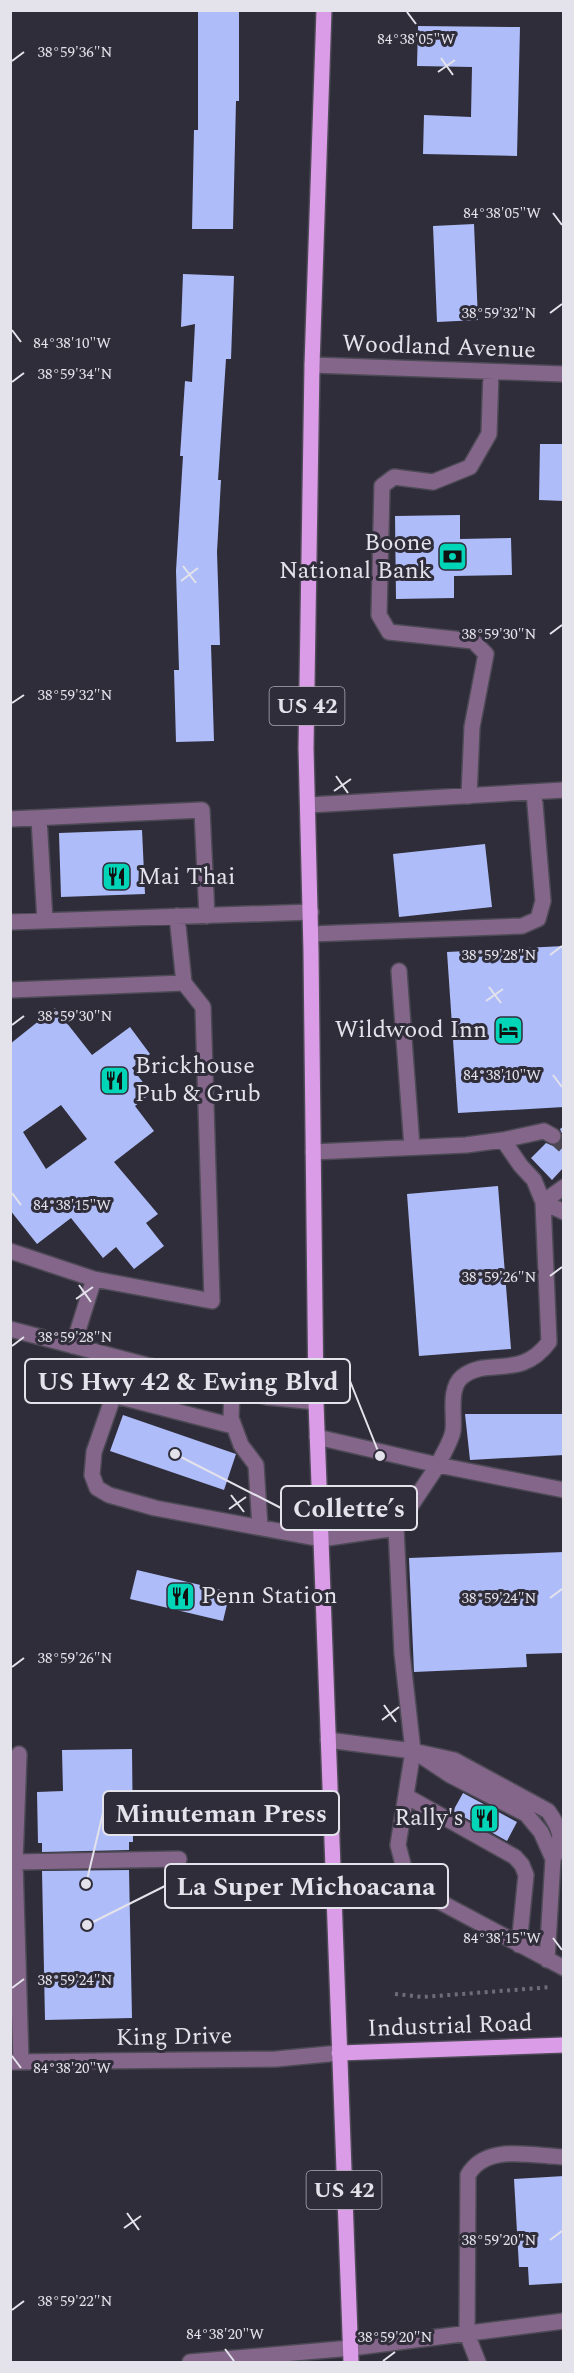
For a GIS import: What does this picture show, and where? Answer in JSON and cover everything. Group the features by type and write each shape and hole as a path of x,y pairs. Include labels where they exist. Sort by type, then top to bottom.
{"main road":[{"name":"US 42","path":"324,10 312,365 306,748 311,912 316,1402 351,2355"},
{"name":"Industrial Road","path":"339,2053 564,2045"}],"street":[{"name":"Woodland Avenue","path":"312,365 564,374"},
{"path":"469,796 472,727 486,654 472,641 389,632 379,615 382,486 394,477 433,482 470,467 489,434 491,372"},
{"path":"309,805 564,790"},
{"path":"311,934 522,926 538,919 543,901 534,792"},
{"path":"10,819 202,810 207,916"},
{"path":"39,818 45,921"},
{"path":"10,922 311,912"},
{"path":"10,1251 94,1279 212,1301 203,1007 184,983 177,916"},
{"path":"399,971 412,1148"},
{"path":"10,990 184,983"},
{"path":"313,1152 466,1145 544,1131 553,1136"},
{"path":"504,1140 521,1166 534,1180 543,1202 549,1342 529,1361 477,1370 460,1378 454,1392 453,1434 438,1465 396,1528 402,1653 413,1751 398,1845 405,1872 414,1888 564,1968"},
{"path":"543,1202 564,1187"},
{"path":"543,1202 564,1212"},
{"path":"73,1346 94,1279"},
{"path":"10,1329 267,1397 316,1402"},
{"path":"126,1360 94,1452 92,1475 97,1488 109,1496 154,1508 321,1539 396,1528"},
{"path":"232,1388 233,1426 241,1445 256,1465 260,1527"},
{"path":"113,1395 233,1426"},
{"path":"317,1437 438,1465 564,1490"},
{"path":"328,1740 413,1751 454,1761 548,1811 558,1825 560,1846 553,1859 547,1960"},
{"path":"16,2062 15,1862 19,1754"},
{"path":"406,1796 515,1857 522,1865 526,1875 519,1945"},
{"path":"15,1862 179,1859"},
{"name":"King Drive","path":"16,2062 276,2059 339,2053"},
{"path":"478,2362 467,2334 468,2175 473,2165 495,2154 564,2157"},
{"path":"191,2362 351,2355 467,2334 564,2321"}],"path":[{"path":"395,1994 423,1997 552,1987"}],"building":[{"path":"198,10 239,10 239,101 236,101 233,229 192,229 194,130 198,130"},
{"path":"418,26 520,27 517,156 423,154 424,115 471,117 472,67 417,66"},
{"path":"474,224 478,320 437,322 433,226"},
{"path":"183,274 234,276 231,359 226,359 218,480 221,480 217,552 220,645 211,645 214,741 176,742 174,670 179,670 176,571 183,456 180,456 185,381 192,382 195,324 181,327"},
{"path":"540,444 564,444 564,501 539,500"},
{"name":"Boone National Bank","path":"460,515 460,539 511,538 512,575 454,576 454,598 396,599 395,516"},
{"path":"142,830 145,894 61,897 59,833"},
{"path":"485,844 492,907 399,917 393,854"},
{"name":"Wildwood Inn","path":"564,946 564,1107 458,1113 447,952"},
{"path":"55,1008 92,1055 130,1027 150,1054 132,1068 151,1093 135,1106 154,1131 114,1162 158,1214 146,1223 164,1246 134,1269 116,1247 103,1258 71,1218 37,1244 10,1210 10,1044","holes":["61,1105 87,1139 46,1169 23,1132"]},
{"path":"564,1126 564,1167 552,1180 531,1158 546,1143 553,1146 558,1144 563,1136 560,1129"},
{"path":"498,1186 511,1349 419,1356 407,1194"},
{"path":"465,1414 564,1414 564,1455 470,1460"},
{"path":"123,1415 236,1454 224,1490 110,1451"},
{"path":"564,1552 564,1653 526,1654 527,1667 414,1672 409,1558"},
{"name":"Penn Station","path":"137,1570 230,1592 223,1621 130,1599"},
{"path":"132,1749 133,1842 129,1842 129,1850 42,1852 42,1843 38,1843 37,1792 63,1791 62,1750"},
{"name":"Rally's","path":"463,1793 517,1822 507,1841 453,1811"},
{"path":"129,1870 132,2018 45,2020 42,1871"},
{"path":"564,2176 564,2283 529,2285 528,2267 519,2267 514,2179"}],"tunnel":[{"path":"553,1136 564,1146"}],"place":[{"name":"Boone National Bank","path":"453,557"},
{"name":"Mai Thai","path":"117,877"},
{"name":"Wildwood Inn","path":"508,1030"},
{"name":"Brickhouse Pub & Grub","path":"114,1080"},
{"name":"Collette’s","path":"175,1454"},
{"name":"US Hwy 42 & Ewing Blvd","path":"380,1456"},
{"name":"Penn Station","path":"180,1596"},
{"name":"Rally's","path":"485,1818"},
{"name":"Minuteman Press","path":"86,1884"},
{"name":"La Super Michoacana","path":"87,1925"}]}
